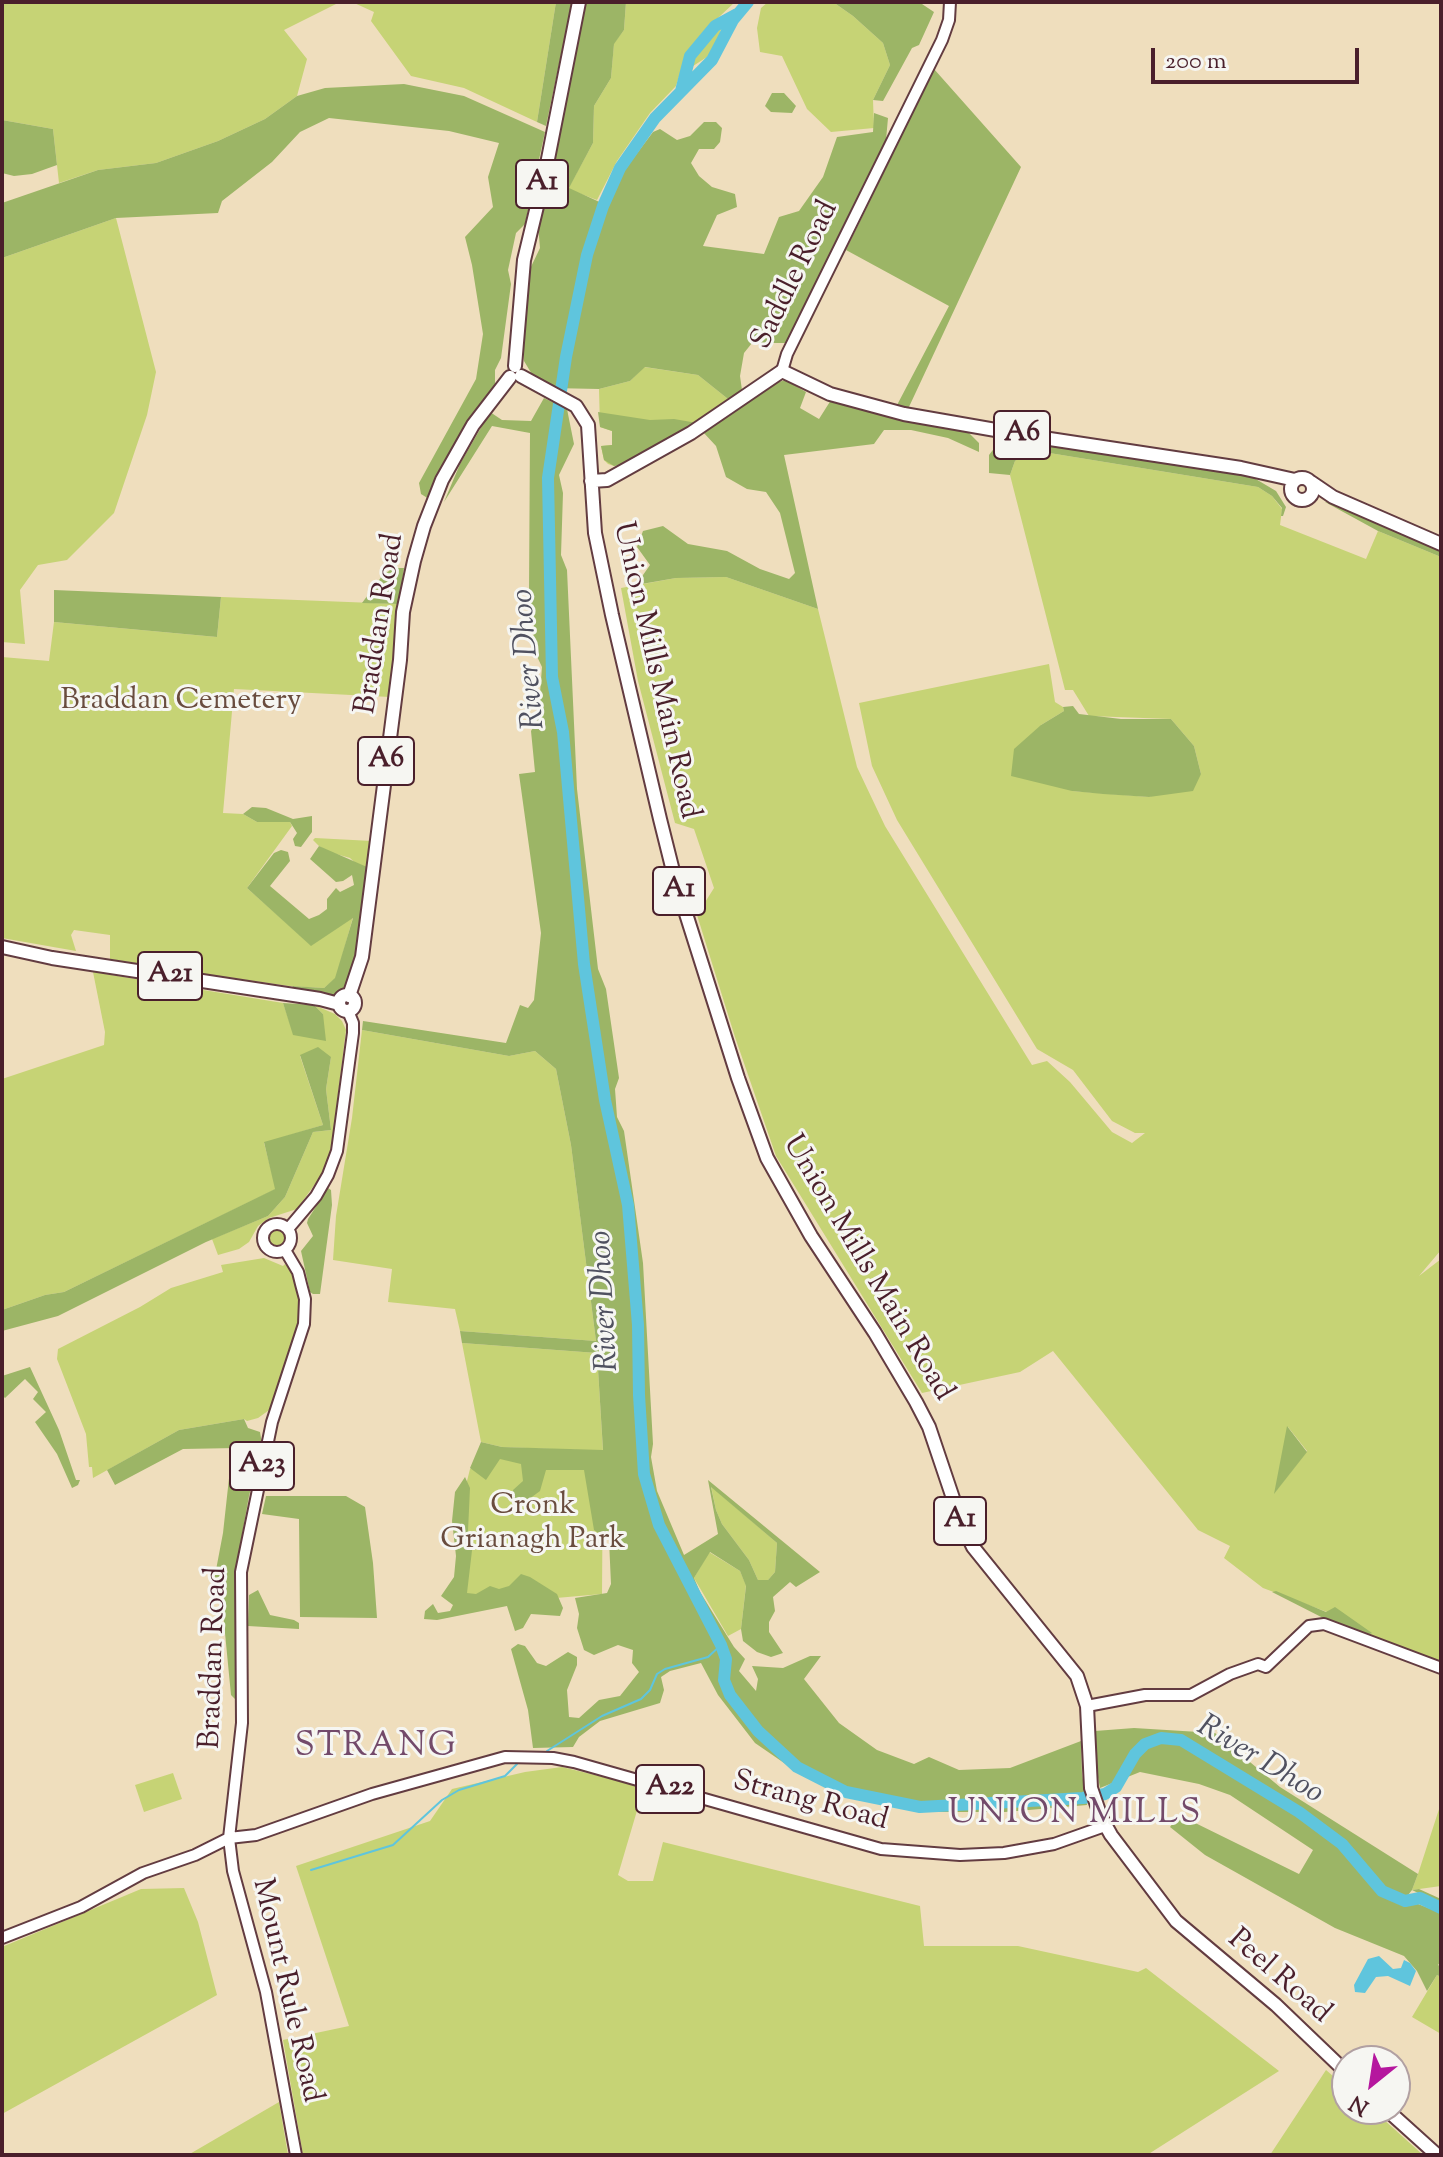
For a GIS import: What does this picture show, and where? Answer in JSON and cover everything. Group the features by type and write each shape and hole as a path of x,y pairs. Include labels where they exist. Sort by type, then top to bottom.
{"highway":[{"name":"A1","path":"517,374 524,260 546,169 579,2"},
{"name":"A6","path":"782,371 830,394 904,414 1241,468 1295,480 1303,478 1333,497 1441,544"},
{"name":"Saddle Road","path":"591,481 607,480 691,433 782,371"},
{"name":"Union Mills Main Road","path":"517,374 576,406 588,425 593,517 612,615 660,819 675,879 758,1136 811,1236 916,1402 929,1427 969,1539 1072,1669 1082,1686 1087,1706 1091,1788 1103,1822 1158,1901 1176,1921"},
{"name":"Braddan Road","path":"345,1004 362,957 400,660 403,612 414,561 442,480 473,425 517,374"},
{"name":"A6","path":"1267,475 1298,500 1333,497"},
{"path":"1292,495 1291,486 1295,480"},
{"path":"1308,499 1313,493 1311,482"},
{"name":"A21","path":"2,947 52,958 345,1004"},
{"name":"Peel Road","path":"1176,1921 1276,2005 1331,2058"},
{"path":"1404,2125 1437,2155"}],"main road":[{"name":"Saddle Road","path":"782,371 784,360 942,40 949,20 950,2"},
{"name":"Braddan Road","path":"288,1229 316,1196 337,1151 353,1033 345,1004"},
{"path":"275,1224 288,1229 291,1243 285,1250 277,1253 268,1250 263,1237 266,1229 275,1224"},
{"name":"Braddan Road","path":"229,1838 242,1723 241,1572 272,1422 304,1324 305,1299 298,1272 285,1250"},
{"path":"1087,1706 1145,1695 1191,1695 1230,1674 1258,1664 1266,1667 1309,1626 1324,1624 1441,1668"},
{"name":"Strang Road","path":"229,1838 256,1835 372,1794 505,1757 524,1756 574,1762 881,1849 996,1854 1054,1844 1103,1822"},
{"name":"A22","path":"2,1938 81,1907 143,1873 195,1855 229,1838"},
{"name":"Mount Rule Road","path":"229,1838 233,1871 266,1992 296,2155"}],"green space":[{"path":"2,2 340,2 284,30 307,59 297,96 265,119 218,141 156,163 98,170 59,183 53,129 2,120"},
{"path":"352,2 556,2 537,122 464,88 411,76 371,21 374,12"},
{"path":"556,2 572,2 546,126 537,122"},
{"path":"586,2 626,2 624,30 614,44 611,78 594,106 593,143 569,188 606,205 626,168 653,132 660,129 677,140 690,136 704,122 716,122 722,128 720,142 714,149 699,149 691,163 699,176 712,187 735,194 737,207 717,215 703,246 764,254 779,217 799,211 823,177 837,137 873,132 874,113 888,118 886,140 787,343 752,343 744,353 740,376 742,390 728,399 698,375 645,367 630,381 599,389 551,388 533,376 524,361 529,271 540,248 538,225"},
{"path":"626,2 735,2 702,33 685,57 676,86 650,113 617,161 597,200 568,189 593,143 594,106 611,78 614,43 624,30"},
{"path":"768,2 833,2 883,43 890,65 873,100 874,128 831,132 807,109 782,56 760,52 757,28 761,8"},
{"path":"833,2 919,2 934,12 919,45 912,48 883,101 873,100 890,65 883,43"},
{"path":"721,29 718,45 690,68 691,60 703,40 714,30"},
{"path":"934,69 1021,167 908,409 896,407 949,306 846,250"},
{"path":"404,84 464,96 545,132 525,224 516,233 508,270 511,284 495,384 466,428 429,499 421,494 419,483 476,379 483,334 465,237 493,207 488,177 499,143 449,131 329,118 300,132 272,162 222,201 218,213 116,218 2,258 2,203 98,170 156,163 218,141 265,119 297,96 325,88"},
{"path":"772,93 784,93 796,106 792,113 771,112 765,106"},
{"path":"2,120 53,129 57,165 32,174 14,176 2,173"},
{"path":"116,218 156,372 147,415 114,513 67,560 38,565 20,590 25,644 2,642 2,258"},
{"path":"644,367 698,375 728,399 688,431 614,466 608,464 601,446 612,445 612,431 600,427 599,389 630,381"},
{"path":"785,380 806,392 800,408 819,419 831,400 967,431 979,443 979,452 948,438 911,430 884,430 874,444 784,455 818,609 726,577 676,578 636,585 650,565 637,547 643,531 663,526 688,544 727,551 760,569 789,579 795,573 780,513 766,492 747,489 726,477 716,446 703,432 767,386"},
{"path":"544,398 567,409 574,444 559,475 563,493 561,555 567,570 577,789 598,969 606,989 619,1078 615,1089 617,1117 624,1131 643,1263 653,1444 651,1457 657,1491 684,1555 718,1534 708,1480 820,1572 796,1587 790,1582 773,1597 775,1611 769,1622 769,1632 783,1653 771,1657 757,1652 743,1641 741,1629 746,1586 740,1571 710,1552 694,1578 734,1647 745,1659 739,1671 756,1691 758,1679 752,1666 783,1668 810,1656 821,1656 804,1679 839,1723 877,1750 914,1764 929,1757 959,1770 1010,1768 1081,1741 1087,1805 1005,1812 935,1812 859,1799 803,1776 755,1743 718,1695 701,1663 670,1671 661,1677 664,1690 660,1703 600,1721 579,1737 573,1747 533,1748 528,1710 511,1649 518,1644 525,1646 537,1663 546,1666 568,1652 577,1657 567,1690 569,1717 579,1718 599,1700 620,1696 639,1672 632,1663 633,1650 618,1645 594,1655 584,1650 577,1628 579,1614 575,1598 607,1593 611,1584 609,1540 594,1530 584,1470 546,1470 540,1491 525,1502 513,1499 513,1490 523,1481 521,1464 500,1459 486,1480 470,1468 481,1442 502,1447 603,1450 597,1353 462,1343 460,1331 596,1341 571,1145 556,1069 535,1051 509,1056 362,1030 363,1021 506,1043 520,1005 528,1008 534,1000 541,933 519,774 535,772 531,731 538,719 542,667 533,648 534,621 529,592 530,433 492,426 444,502 460,464 490,412 502,420 531,421","holes":["711,1487 777,1543 775,1572 768,1580 758,1580 749,1560 722,1524"]},
{"path":"598,412 697,423 622,465 614,466 604,460 601,446 612,445 612,431 600,427"},
{"path":"1006,439 1216,469 1254,478 1276,491 1286,507 1281,516 1282,508 1272,496 1258,487 1031,450 1015,461 1010,475 989,473 989,455 999,442"},
{"path":"1031,450 1258,487 1272,496 1282,509 1280,525 1366,559 1378,531 1441,557 1441,1250 1419,1276 1441,1259 1441,1662 1368,1635 1371,1633 1327,1612 1263,1588 1224,1558 1230,1546 1198,1530 1053,1351 1020,1372 922,1393 776,1156 697,915 714,888 694,829 675,823 638,681 621,588 676,578 726,577 818,609 857,767 885,826 1027,1057 1032,1065 1047,1061 1070,1082 1112,1132 1132,1143 1145,1133 1135,1133 1112,1121 1073,1070 1037,1049 897,820 872,766 859,703 1049,664 1055,702 1064,711 1041,725 1072,791 1149,797 1201,774 1194,746 1171,719 1089,716 1073,690 1065,690 1010,475 1015,461","holes":["1288,1427 1307,1451 1275,1492"]},
{"path":"1325,502 1334,503 1441,549 1441,557 1378,531"},
{"path":"393,568 404,568 399,604 362,603 382,576"},
{"path":"54,590 221,597 217,637 54,622"},
{"name":"Braddan Cemetery","path":"221,597 399,604 390,697 234,689 223,813 243,814 257,822 290,822 292,826 247,888 311,945 353,917 336,978 324,988 289,986 170,969 162,960 154,966 110,959 110,935 74,930 71,935 76,951 2,938 2,657 49,661 54,622 217,637"},
{"path":"1073,706 1079,714 1121,719 1171,719 1194,746 1201,774 1193,791 1149,797 1103,794 1072,791 1011,776 1014,749 1041,725 1064,711 1063,707"},
{"path":"252,807 266,808 293,819 312,816 312,832 301,847 295,846 293,839 297,833 290,822 257,822 243,814"},
{"path":"313,840 372,841 368,875 350,858 319,846"},
{"path":"319,846 367,867 368,875 363,930 352,972 341,993 330,996 298,991 292,986 324,988 335,978 353,918 311,946 247,888 274,853 281,850 288,852 290,861 270,886 309,919 319,915 327,909 327,899 336,888 340,892 354,885 352,875 336,882 310,859"},
{"path":"93,972 283,1003 294,1035 323,1014 314,1005 335,1014 346,1030 331,1150 320,1177 297,1209 269,1218 258,1226 249,1242 239,1249 218,1255 212,1239 268,1216 285,1197 313,1132 331,1130 326,1089 331,1057 300,1056 323,1125 264,1143 276,1189 64,1292 45,1295 2,1310 2,1079 104,1045 105,1032"},
{"path":"283,1003 314,1005 323,1014 326,1041 293,1035"},
{"path":"362,1030 509,1056 535,1051 556,1069 571,1145 596,1341 460,1331 455,1309 388,1302 392,1269 333,1260 336,1216"},
{"path":"318,1047 331,1057 326,1089 331,1130 313,1132 285,1197 268,1216 206,1242 58,1316 2,1331 2,1310 45,1295 64,1292 275,1189 264,1142 323,1125 300,1055"},
{"path":"328,1188 331,1190 332,1205 320,1294 313,1294 301,1251 313,1236 308,1219"},
{"path":"277,1228 284,1231 287,1238 284,1245 277,1248 270,1245 267,1238 270,1231"},
{"path":"264,1258 283,1266 285,1264 293,1274 301,1295 301,1324 272,1408 258,1418 247,1421 179,1430 93,1478 86,1434 57,1359 58,1349 171,1288 223,1272 221,1265"},
{"path":"462,1343 597,1353 603,1451 502,1447 481,1442"},
{"path":"30,1367 59,1430 76,1480 80,1480 72,1488 57,1454 35,1422 46,1412 33,1399 38,1392 25,1379 5,1398 2,1395 2,1376"},
{"path":"244,1419 248,1428 260,1432 262,1444 235,1574 237,1701 231,1695 222,1602 212,1591 223,1533 231,1460 236,1448 183,1449 115,1485 107,1470 179,1430"},
{"path":"1287,1426 1307,1452 1274,1494"},
{"name":"Cronk Grianagh Park","path":"502,1449 603,1453 602,1594 464,1606 463,1497 470,1469"},
{"path":"465,1477 470,1488 468,1531 473,1542 467,1593 476,1594 490,1586 499,1589 509,1586 521,1574 557,1594 563,1608 560,1616 531,1614 523,1628 515,1631 507,1606 437,1620 424,1619 425,1611 433,1604 438,1613 450,1611 453,1605 441,1596 454,1577 456,1556 452,1521 455,1492"},
{"path":"711,1486 777,1543 775,1572 768,1580 758,1580 749,1560 722,1524"},
{"path":"266,1496 346,1496 365,1507 377,1618 300,1617 299,1519 262,1514"},
{"path":"709,1552 740,1571 746,1585 741,1629 728,1636 694,1578"},
{"path":"258,1590 270,1615 294,1620 299,1623 299,1629 248,1626 249,1595"},
{"path":"1272,1592 1326,1612 1335,1607 1372,1633 1368,1635 1335,1624"},
{"path":"1134,1728 1215,1733 1280,1787 1418,1874 1408,1895 1418,1904 1441,1913 1441,1961 1438,1965 1441,1967 1441,1977 1437,1975 1427,1991 1417,1971 1404,1956 1335,1928 1205,1855 1170,1827 1179,1815 1299,1874 1313,1850 1230,1795 1199,1784 1140,1772 1100,1788 1095,1761 1095,1731"},
{"path":"562,1767 644,1787 618,1875 628,1881 653,1881 663,1842 920,1906 924,1946 1018,1946 1138,1972 1146,1968 1279,2071 1147,2155 303,2155 283,2040 349,2026 296,1866 430,1821 452,1789"},
{"path":"173,1773 182,1799 144,1812 135,1785"},
{"path":"1441,1803 1441,1886 1412,1890 1418,1874"},
{"path":"184,1888 198,1922 217,1995 2,2114 2,1947 141,1889"},
{"path":"1419,1889 1441,1899 1441,1904 1412,1890"},
{"path":"1437,1975 1441,1977 1441,2034 1412,2017"},
{"path":"1326,2070 1331,2074 1331,2125 1390,2125 1423,2155 1270,2155"},
{"path":"279,2102 288,2155 188,2155"}],"water":[{"path":"1379,1956 1393,1969 1401,1968 1404,1960 1410,1963 1416,1971 1410,1986 1388,1976 1376,1977 1365,1993 1355,1992 1354,1985 1368,1959"}],"waterway":[{"name":"River Dhoo","path":"748,2 733,20 712,60 655,118 620,168 603,206 587,255 566,357 548,478 552,677 563,732 584,964 605,1100 628,1205 638,1325 644,1474 659,1525 721,1645 726,1659 724,1680 730,1695 758,1731 797,1767 846,1792 920,1807 1083,1798 1105,1794 1116,1787 1135,1754 1145,1744 1161,1738 1181,1740 1299,1812 1342,1844 1382,1891 1405,1901 1420,1898 1441,1908"},
{"name":"River Dhoo","path":"681,91 690,56 715,26 737,14"},
{"path":"547,1751 602,1716 641,1699 650,1690 657,1674 665,1669 708,1657 721,1645"},
{"path":"311,1870 393,1845 442,1800 459,1790 505,1776 517,1764"}],"district":[{"name":"STRANG","path":"376,1749"},
{"name":"UNION MILLS","path":"1075,1816"}]}
